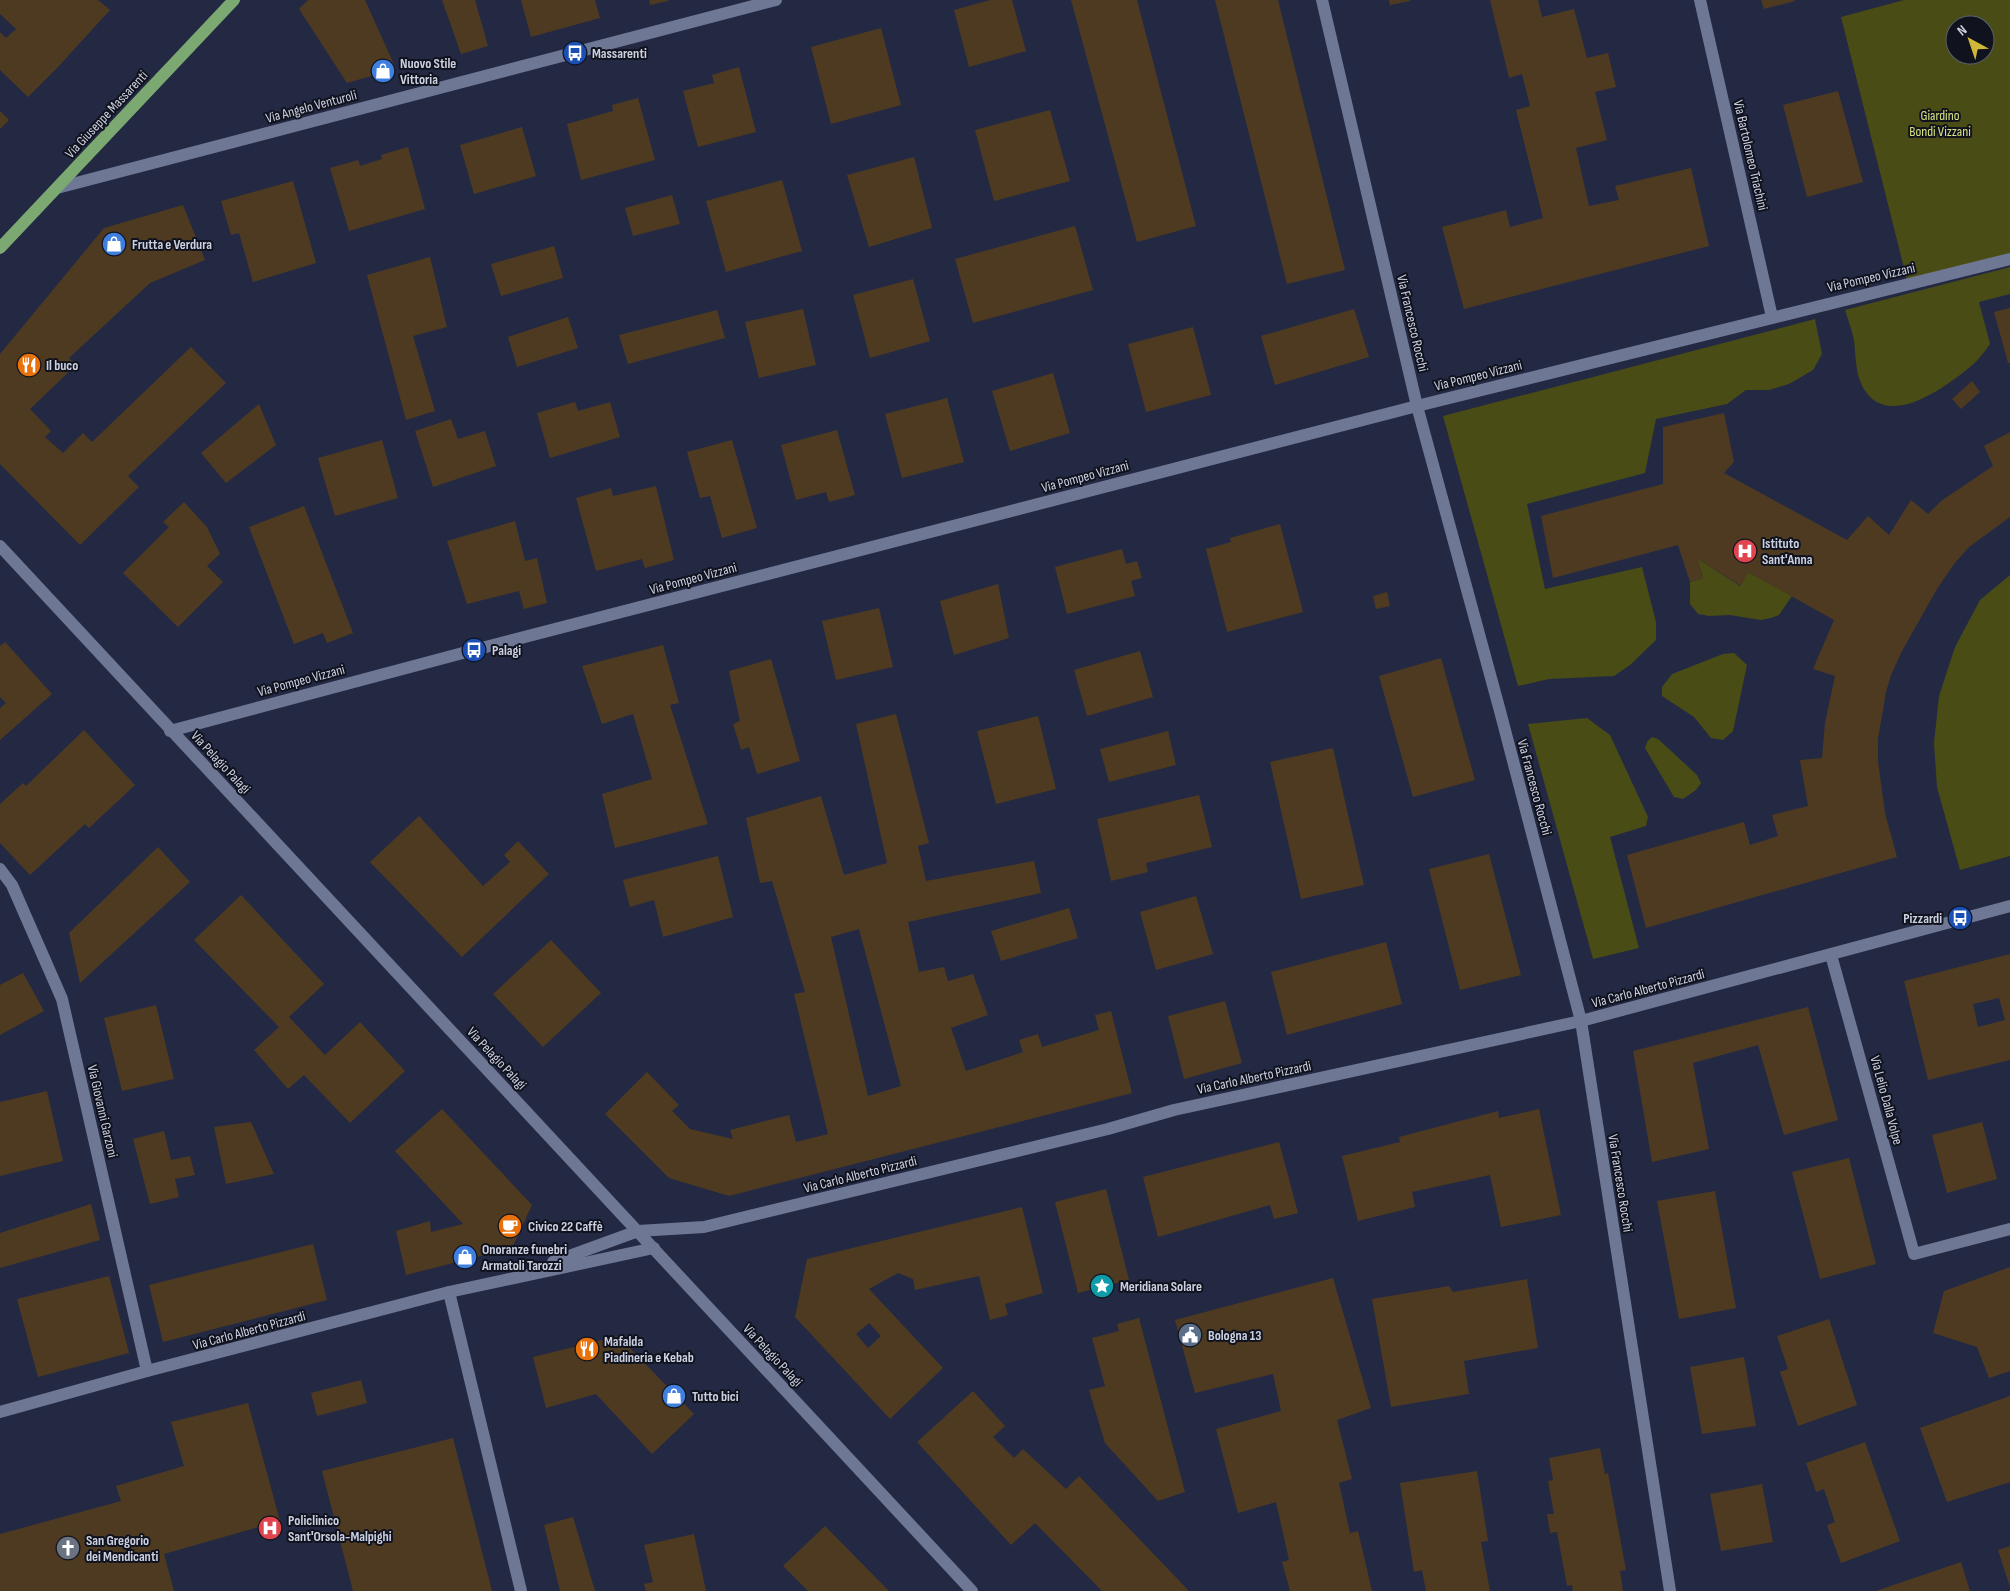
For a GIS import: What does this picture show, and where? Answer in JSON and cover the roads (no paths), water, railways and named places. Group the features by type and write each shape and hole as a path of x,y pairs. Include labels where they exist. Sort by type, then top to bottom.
{"main road":[{"name":"Via Giuseppe Massarenti","path":"0,248 234,0"}],"street":[{"name":"Via Angelo Venturoli","path":"57,188 776,0"},
{"name":"Via Francesco Rocchi","path":"1322,0 1417,406 1581,1021 1670,1591"},
{"name":"Via Bartolomeo Triachini","path":"1700,0 1772,316"},
{"name":"Via Pompeo Vizzani","path":"170,731 465,652 1417,406 2010,258"},
{"name":"Via Pelagio Palagi","path":"0,546 170,731 972,1591"},
{"name":"Via Giovanni Garzoni","path":"0,869 12,885 62,998 147,1371"},
{"name":"Via Carlo Alberto Pizzardi","path":"506,1279 638,1231 704,1227 1108,1129 1174,1110 1581,1021 2010,906"},
{"name":"Via Lelio Dalla Volpe","path":"1831,955 1914,1254 2010,1229"},
{"name":"Via Carlo Alberto Pizzardi","path":"0,1412 147,1371 449,1292 654,1248"},
{"path":"449,1292 521,1591"}],"place":[{"name":"Massarenti","path":"575,53"},
{"name":"Nuovo Stile Vittoria","path":"383,71"},
{"name":"Frutta e Verdura","path":"114,244"},
{"name":"Il buco","path":"29,365"},
{"name":"Istituto Sant'Anna","path":"1745,551"},
{"name":"Palagi","path":"474,650"},
{"name":"Pizzardi","path":"1960,918"},
{"name":"Civico 22 Caffè","path":"510,1226"},
{"name":"Onoranze funebri Armatoli Tarozzi","path":"465,1257"},
{"name":"Meridiana Solare","path":"1102,1286"},
{"name":"Bologna 13","path":"1190,1335"},
{"name":"Mafalda Piadineria e Kebab","path":"587,1349"},
{"name":"Tutto bici","path":"674,1396"},
{"name":"Policlinico Sant'Orsola-Malpighi","path":"270,1528"},
{"name":"San Gregorio dei Mendicanti","path":"68,1548"}],"park label":[{"name":"Giardino Bondi Vizzani","path":"1940,124"}]}
